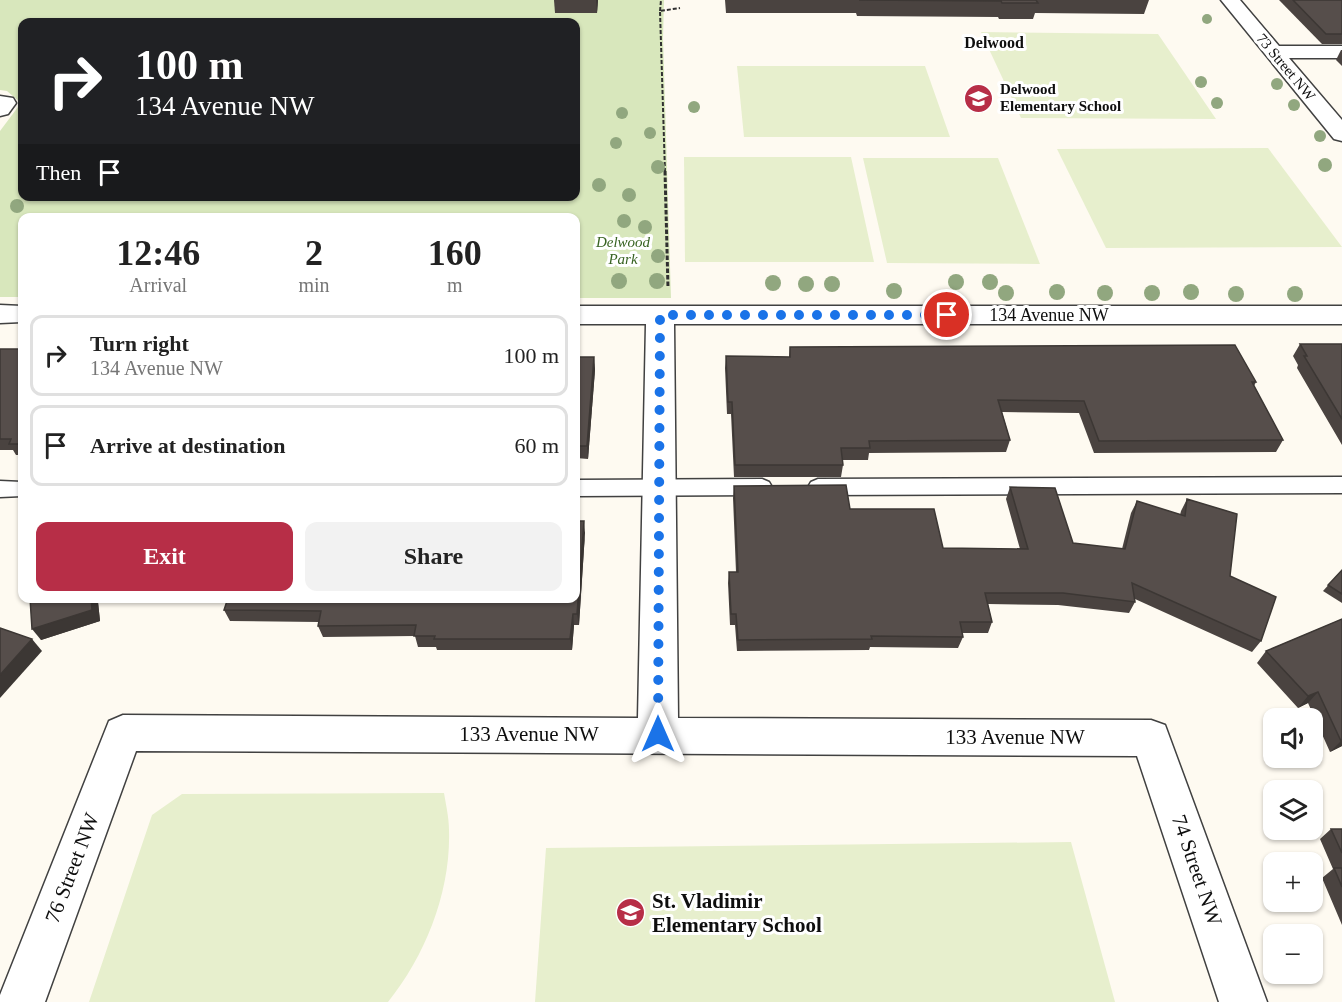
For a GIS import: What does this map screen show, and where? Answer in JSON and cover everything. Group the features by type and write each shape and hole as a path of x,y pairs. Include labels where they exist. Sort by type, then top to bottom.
{"street":[{"name":"73 Street NW","path":"1230,0 1342,134"},
{"path":"1275,52 1342,52"},
{"path":"0,314 18,314"},
{"name":"134 Avenue NW","path":"580,315 1342,315"},
{"path":"658,734 659,488 664,315"},
{"name":"133 Avenue NW","path":"123,734 658,734 1151,738"},
{"name":"76 Street NW","path":"21,1002 123,734"},
{"name":"74 Street NW","path":"1151,738 1243,1002"}],"lane":[{"path":"580,488 778,487"},
{"path":"802,487 1341,488"},
{"path":"0,489 18,489"}],"path":[{"path":"661,0 664,315"},
{"path":"660,11 680,8"}],"green space":[{"name":"Delwood Park","path":"0,0 664,0 663,38 671,298 580,298 580,213 18,213 18,297 0,297 0,131 18,107 18,201 580,201 580,18 18,18 18,100 7,91 0,90"},
{"path":"981,32 1158,34 1216,119 1021,118"},
{"path":"737,66 925,66 950,137 744,137"},
{"path":"1268,148 1342,247 1106,248 1057,149"},
{"path":"684,157 851,157 874,262 685,262"},
{"path":"863,158 998,158 1040,264 887,263"},
{"path":"444,793 449,825 449,853 441,899 425,943 402,984 388,1002 89,1002 152,815 182,794"},
{"path":"1071,842 1115,1002 535,1002 546,848"}],"building":[{"path":"859,0 1036,0 1038,3 1002,3 1001,1"},
{"path":"1293,0 1342,0 1342,34 1326,34"},
{"path":"1300,344 1342,344 1342,419 1304,356 1307,356"},
{"path":"1235,345 1256,382 1252,382 1283,440 1099,441 1084,401 998,400 1010,440 869,441 870,448 841,448 843,465 735,465 732,402 728,402 726,356 790,357 790,347"},
{"path":"0,349 18,349 18,444 9,444 11,439 0,439"},
{"path":"580,357 594,357 587,446 580,446"},
{"path":"846,485 850,509 934,509 943,548 1028,549 1010,487 1055,488 1073,543 1125,549 1137,501 1185,516 1187,499 1237,514 1230,576 1276,597 1261,641 1132,583 1135,602 1063,593 985,593 992,622 960,622 963,637 871,636 872,639 738,640 736,614 731,614 729,572 738,572 734,486"},
{"path":"580,521 584,521 580,574"},
{"path":"1342,570 1342,594 1328,585"},
{"path":"30,603 91,603 92,610 32,629"},
{"path":"226,603 578,603 577,614 573,614 570,639 434,639 435,636 414,636 416,625 318,626 321,611 224,610"},
{"path":"1342,619 1341,741 1318,692 1308,696 1266,651"},
{"path":"0,628 32,639 0,675"},
{"path":"1331,829 1342,829 1342,853"},
{"path":"1334,868 1342,868 1342,887"}],"place":[{"name":"Delwood Elementary School","path":"979,98"},
{"name":"St. Vladimir Elementary School","path":"631,913"}],"district":[{"name":"Delwood","path":"994,42"}],"route":[{"path":"658,734 660,315 947,315"}]}
